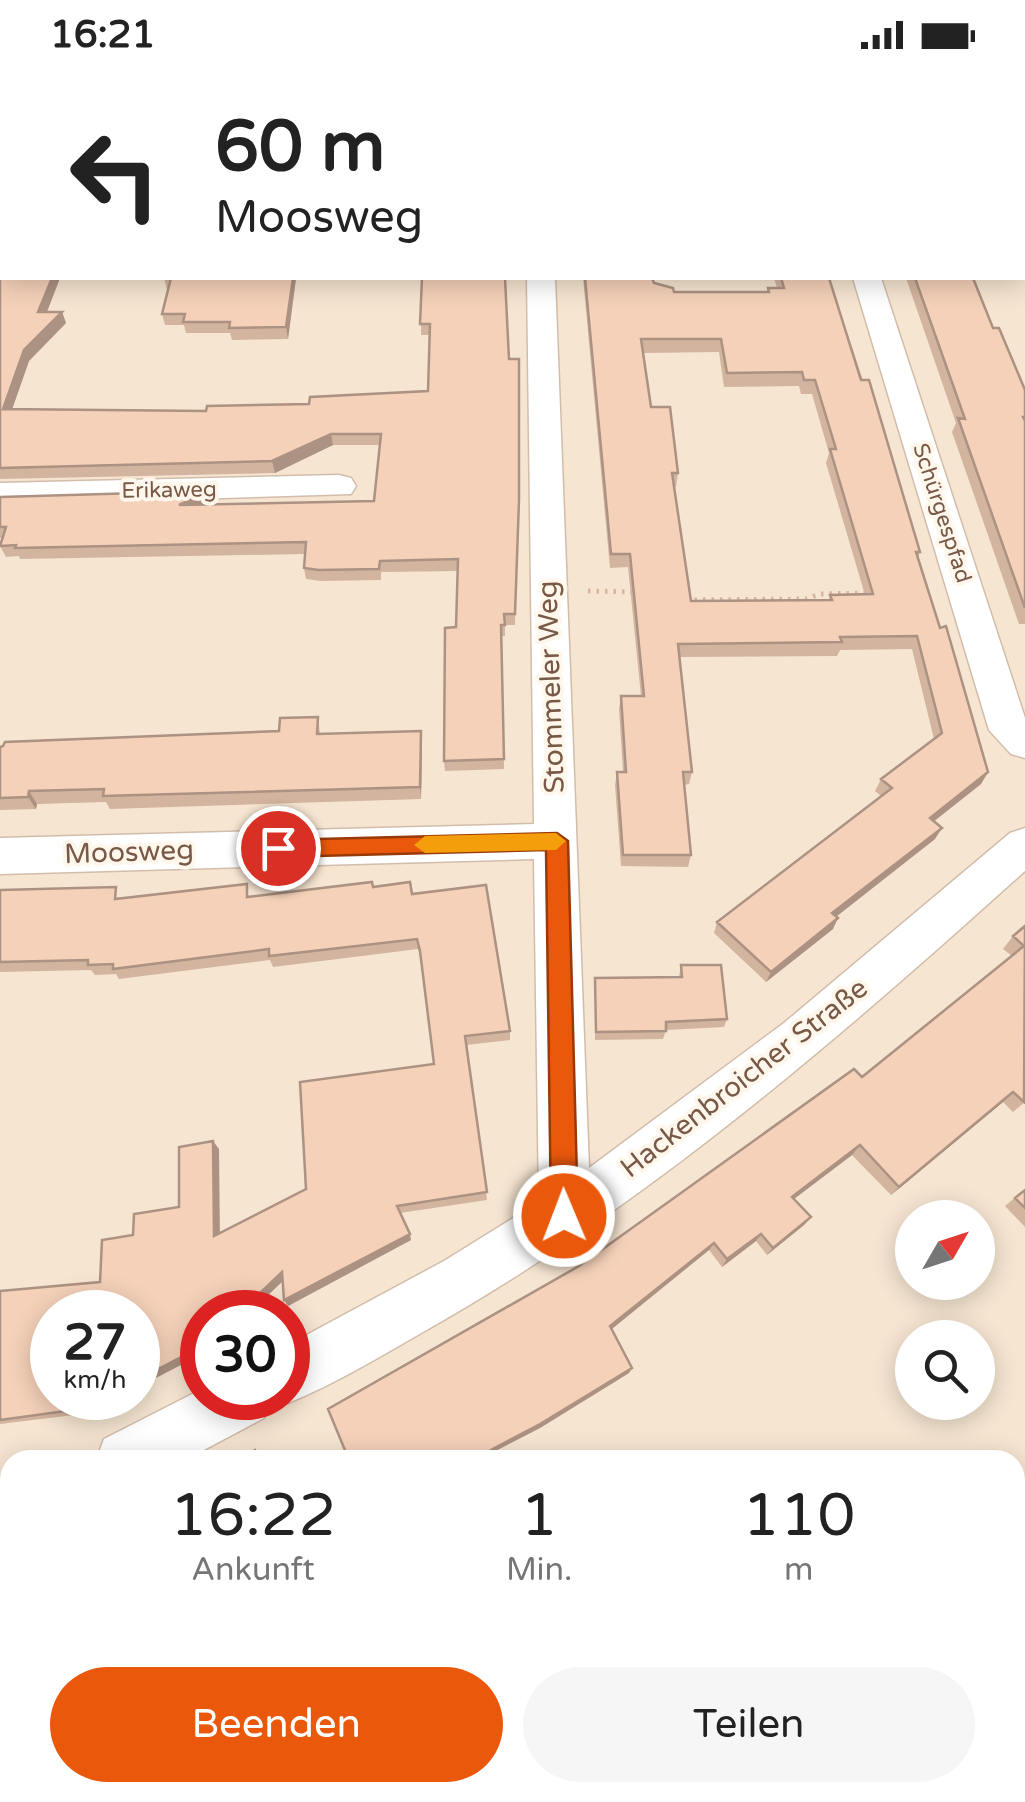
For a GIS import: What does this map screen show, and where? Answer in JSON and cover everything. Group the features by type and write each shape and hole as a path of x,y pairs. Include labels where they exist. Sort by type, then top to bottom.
{"street":[{"name":"Stommeler Weg","path":"541,280 564,1216"},
{"name":"Schürgespfad","path":"868,280 1009,730 1025,743"},
{"name":"Erikaweg","path":"0,494 339,486"},
{"name":"Moosweg","path":"0,856 557,841"},
{"name":"Hackenbroicher Straße","path":"310,1362 421,1304 564,1216 812,1031 1025,845"},
{"path":"145,1450 202,1420"}],"path":[{"path":"546,590 644,592"},
{"path":"674,600 808,599 820,594 878,593"}],"shaded area":[{"path":"0,280 1025,280 1025,1450 0,1450"}],"building":[{"path":"0,280 51,280 38,312 62,312 24,350 3,409 206,411 207,406 309,404 310,397 428,391 430,324 420,324 422,280 505,280 509,359 519,359 519,500 515,614 504,614 505,625 501,625 504,759 444,761 445,628 456,627 458,559 380,561 379,569 319,570 304,568 306,542 0,546 6,527 0,527 0,497 209,491 179,505 374,501 381,434 331,434 272,461 0,468"},
{"path":"170,280 293,280 286,327 229,328 230,322 183,322 185,314 162,314"},
{"path":"585,280 653,280 674,292 769,292 768,288 784,288 782,280 830,280 861,380 869,380 920,552 916,552 940,628 946,626 988,772 930,818 942,828 832,913 838,918 771,972 717,922 892,788 881,779 942,733 917,636 840,637 842,642 678,644 692,772 683,772 691,855 623,855 617,772 626,772 621,696 644,696 630,554 611,554","holes":["641,339 721,339 727,373 802,372 804,380 815,380 836,449 830,449 873,594 830,595 832,600 691,601 672,473 678,473 670,407 651,407"]},
{"path":"916,280 974,280 1025,390 1025,608 958,418 965,419"},
{"path":"318,717 317,734 421,731 420,787 103,796 104,789 29,791 28,797 0,798 0,747 5,742 279,731 280,718"},
{"path":"372,882 373,887 410,882 412,894 486,885 510,1031 465,1036 487,1192 397,1206 410,1234 303,1290 283,1290 282,1272 263,1290 180,1290 180,1358 160,1368 160,1290 30,1290 30,1416 0,1420 0,1291 100,1282 102,1240 133,1235 134,1214 179,1207 179,1147 213,1141 214,1236 306,1189 300,1082 434,1064 417,939 269,956 269,949 113,969 113,964 88,965 88,960 0,962 0,890 116,887 115,899 247,884 247,897"},
{"path":"1025,926 1024,1102 1013,1092 899,1187 860,1145 792,1197 811,1217 773,1248 761,1234 727,1259 714,1243 610,1326 632,1368 491,1450 345,1450 328,1409 579,1266 854,1069 862,1077 1024,946 1013,936"},
{"path":"681,965 721,965 727,1019 666,1022 666,1031 596,1032 595,978 682,977"},
{"path":"1025,1190 1025,1208 1015,1198"}],"slow traffic":[{"path":"425,845 556,841"}],"route":[{"path":"278,848 557,841 564,1216"}]}
